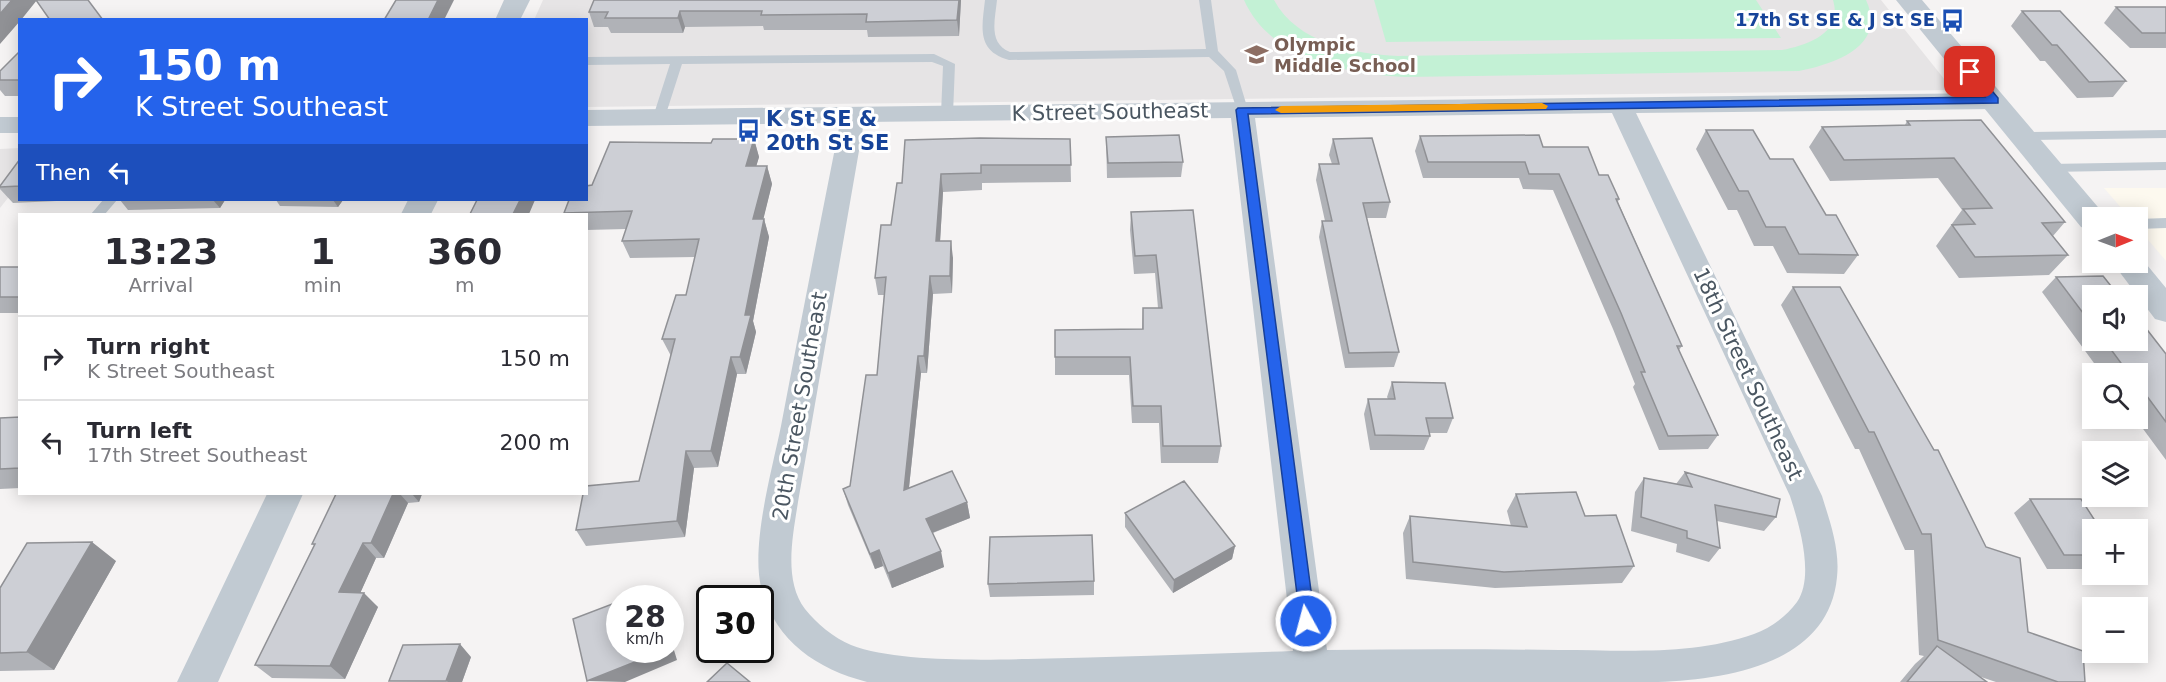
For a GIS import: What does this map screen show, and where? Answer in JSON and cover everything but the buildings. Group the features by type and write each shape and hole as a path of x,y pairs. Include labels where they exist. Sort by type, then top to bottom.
{"street":[{"path":"508,18 517,0"},
{"path":"1910,0 2082,208"},
{"name":"K Street Southeast","path":"588,118 1994,101"},
{"name":"18th Street Southeast","path":"1620,105 1806,496 1814,520 1822,562 1821,582 1808,615 1780,640"},
{"path":"1242,110 1312,667"},
{"name":"20th Street Southeast","path":"853,115 782,502 775,560 775,580 794,621 808,636 829,652 855,662 935,674 1019,676 1312,667 1653,666 1723,658 1780,640"},
{"path":"0,125 18,125"},
{"path":"2136,273 2166,310"},
{"path":"197,682 285,495"}],"lane":[{"path":"991,0 991,46 997,53 1009,56 1212,54 1224,60 1235,76 1242,110"},
{"path":"1205,0 1212,54"},
{"path":"588,61 934,58 949,64 947,114"},
{"path":"659,117 677,60"},
{"path":"2024,136 2166,134"},
{"path":"2049,168 2166,166"},
{"path":"99,213 109,201"},
{"path":"2148,224 2166,223"}],"shaded area":[{"name":"Olympic Middle School","path":"543,0 1881,0 1953,90 588,107 588,18 535,18"},
{"path":"18,148 18,185 0,208 0,149"},
{"path":"2104,188 2166,188 2166,261 2148,240 2148,207 2120,207"}],"green space":[{"path":"1244,0 1274,0 1284,15 1297,27 1328,43 1345,49 1398,56 1782,50 1802,45 1821,36 1833,21 1835,11 1833,0 1866,0 1871,16 1870,30 1854,50 1827,64 1799,71 1405,77 1335,67 1291,50 1256,20"},
{"path":"1374,0 1756,0 1781,38 1386,42"}],"slow traffic":[{"path":"1281,110 1542,106"}],"place":[{"name":"17th St SE & J St SE","path":"1953,20"},
{"name":"Olympic Middle School","path":"1256,55"},
{"name":"K St SE & 20th St SE","path":"748,131"}],"route":[{"path":"1306,621 1242,110 1994,101 1970,72"}]}
